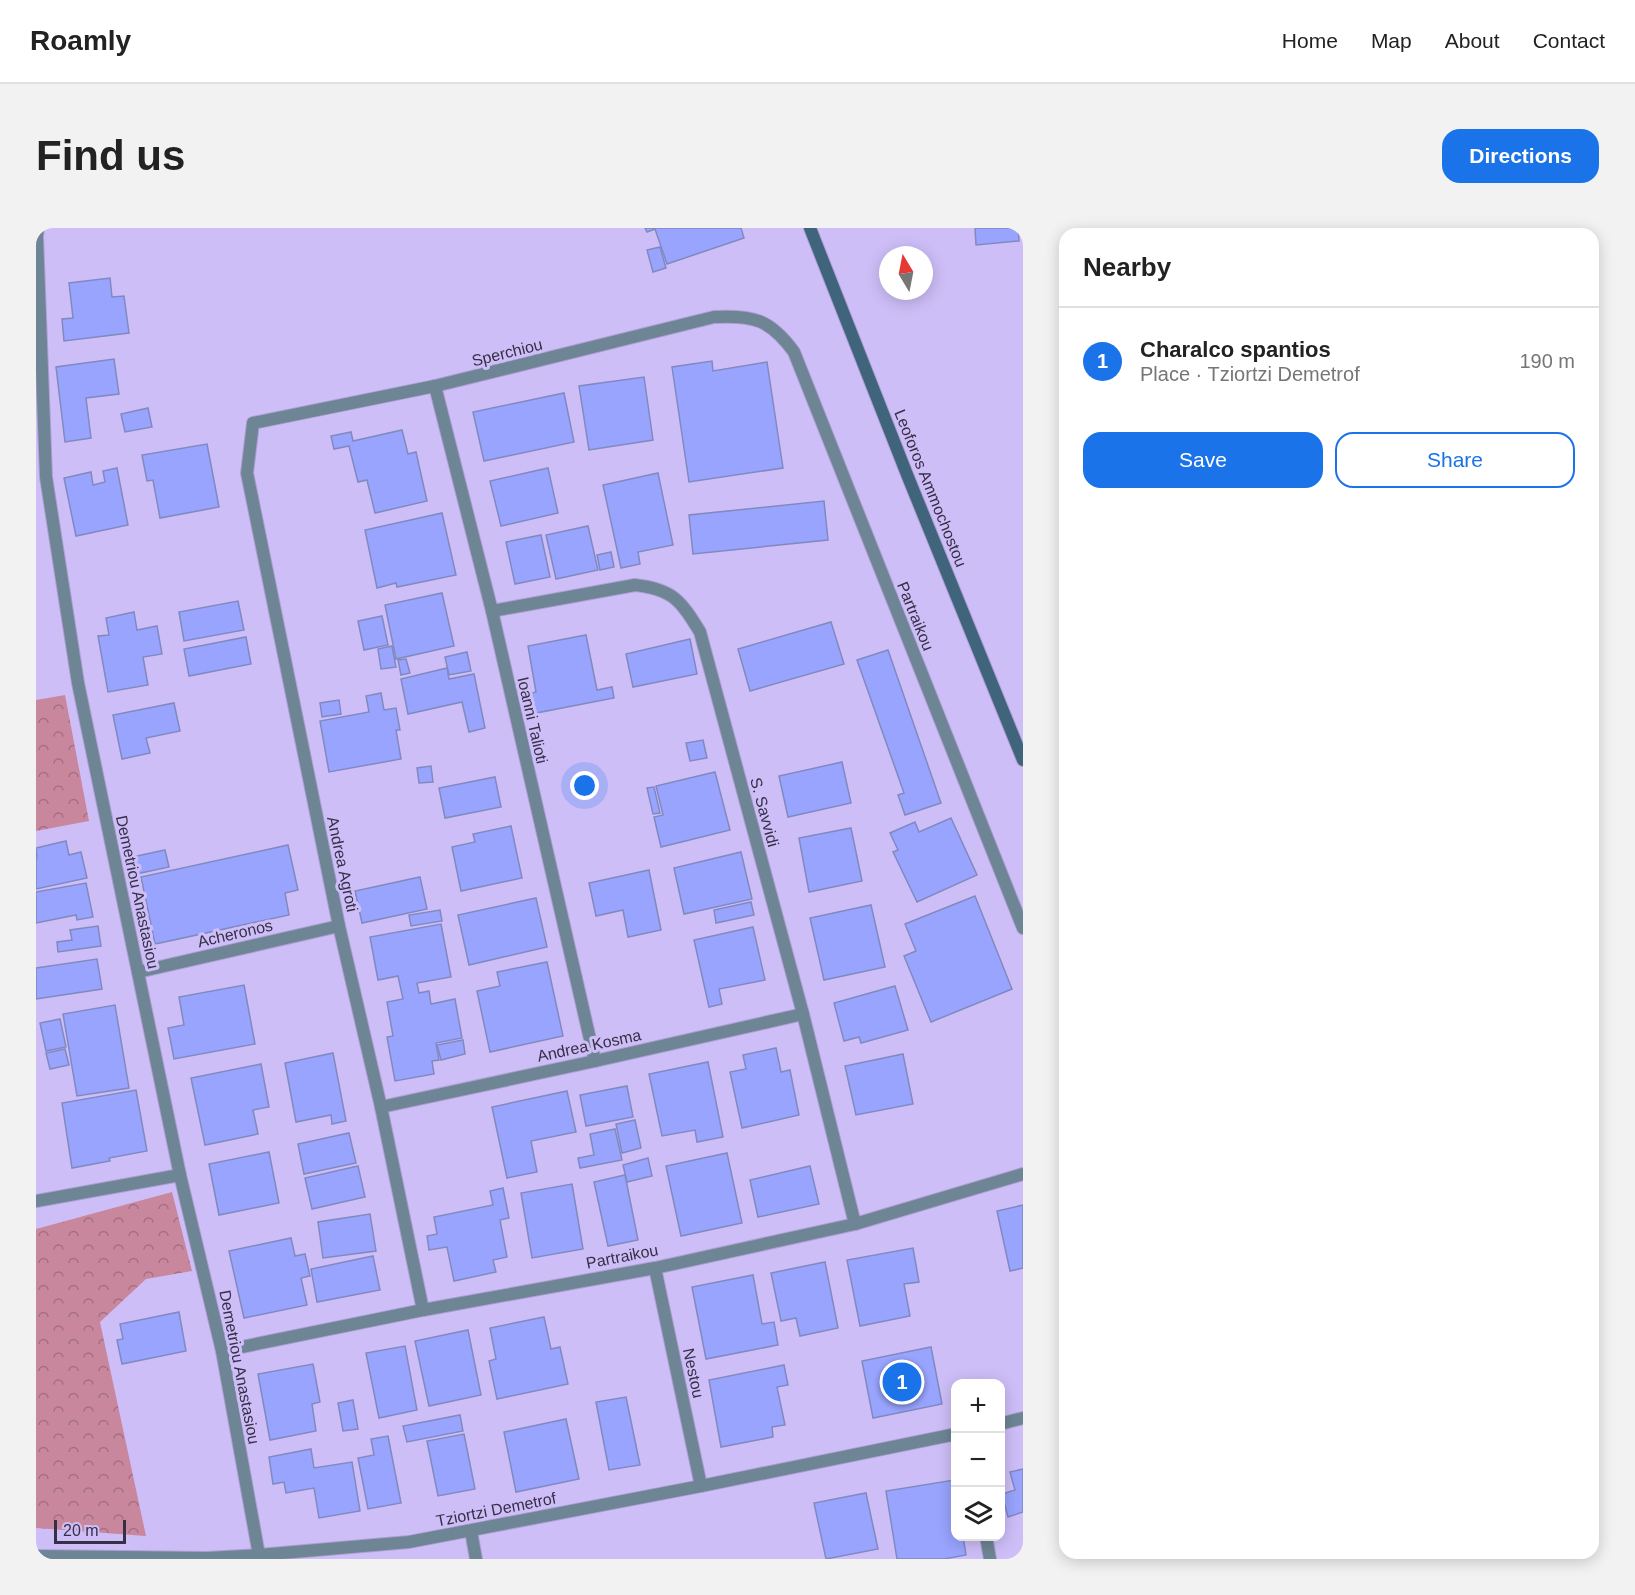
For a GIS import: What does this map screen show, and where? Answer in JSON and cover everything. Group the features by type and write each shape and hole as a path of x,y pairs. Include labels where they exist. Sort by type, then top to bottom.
{"main road":[{"name":"Leoforos Ammochostou","path":"810,228 1023,760"}],"street":[{"name":"Demetriou Anastasiou","path":"37,233 41,478 80,695 180,1175 222,1351 259,1555"},
{"name":"Sperchiou","path":"253,423 435,386 714,317 736,316 756,319 768,325"},
{"name":"Partraikou","path":"768,325 783,337 794,352 1023,928"},
{"name":"Ioanni Talioti","path":"435,386 492,611 595,1061"},
{"name":"Andrea Agroti","path":"253,423 247,473 339,926 381,1107 423,1310"},
{"name":"S. Savvidi","path":"492,611 635,585 654,587 671,595 687,610 700,632 802,1014 855,1224"},
{"name":"Acheronos","path":"138,972 339,926"},
{"name":"Andrea Kosma","path":"381,1107 802,1014"},
{"name":"Partraikou","path":"222,1351 423,1310 655,1268 855,1224 1023,1174"},
{"path":"36,1202 180,1175"},
{"name":"Nestou","path":"655,1268 701,1486"},
{"path":"1005,1423 1023,1418"},
{"name":"Tziortzi Demetrof","path":"36,1556 207,1558 408,1542 951,1435"},
{"path":"471,1531 476,1559"},
{"path":"987,1541 990,1559"}],"green space":[{"path":"65,695 89,821 36,831 36,700"},
{"path":"172,1192 192,1271 146,1279 100,1322 146,1536 36,1528 36,1229"}],"building":[{"path":"645,228 741,228 744,238 667,264 655,229 647,232"},
{"path":"975,228 1018,228 1019,241 976,245"},
{"path":"660,247 666,268 653,272 647,250"},
{"path":"110,278 112,297 124,296 129,333 64,341 62,319 73,318 69,283"},
{"path":"114,359 119,394 86,398 91,438 65,442 56,367"},
{"path":"712,361 713,371 767,362 783,468 689,482 672,367"},
{"path":"644,377 653,440 589,450 579,386"},
{"path":"564,393 574,442 484,461 473,412"},
{"path":"148,408 152,427 125,432 121,414"},
{"path":"402,430 408,454 416,452 427,501 375,513 367,480 358,482 349,446 334,449 331,436 351,432 353,441"},
{"path":"207,444 219,507 160,518 153,480 147,481 142,455"},
{"path":"117,468 128,525 76,536 64,478 91,472 93,485 105,482 103,471"},
{"path":"548,468 558,513 501,526 490,481"},
{"path":"658,473 673,545 638,552 640,564 621,568 603,485"},
{"path":"824,501 828,540 693,554 689,515"},
{"path":"442,513 456,575 397,587 396,583 377,588 365,530"},
{"path":"588,526 598,570 556,579 546,535"},
{"path":"541,535 550,577 515,584 506,542"},
{"path":"611,552 614,567 600,570 597,555"},
{"path":"442,593 454,646 396,659 385,605"},
{"path":"238,601 244,630 184,641 179,612"},
{"path":"134,612 137,630 157,626 162,654 143,657 148,685 108,692 98,636 109,635 106,618"},
{"path":"382,616 388,645 364,650 358,621"},
{"path":"831,622 844,664 750,691 738,649"},
{"path":"586,635 597,690 612,687 614,698 531,714 527,694 536,692 528,646"},
{"path":"246,637 251,664 189,676 184,649"},
{"path":"690,639 697,674 633,687 626,654"},
{"path":"392,646 396,667 381,669 378,649"},
{"path":"888,650 941,803 905,815 898,795 904,793 857,660"},
{"path":"467,652 471,671 449,675 445,657"},
{"path":"406,659 410,673 401,675 398,660"},
{"path":"447,668 449,679 474,674 485,728 469,732 462,702 408,714 401,679"},
{"path":"381,693 384,710 396,708 400,730 396,730 401,759 329,772 320,721 369,712 366,696"},
{"path":"339,700 341,714 322,717 320,703"},
{"path":"174,703 180,731 146,738 150,753 122,759 113,715"},
{"path":"703,740 707,758 690,761 686,743"},
{"path":"842,762 851,803 788,817 779,776"},
{"path":"431,766 433,782 419,783 417,768"},
{"path":"715,772 730,830 661,847 654,817 663,815 656,786"},
{"path":"495,777 501,807 445,818 439,788"},
{"path":"654,787 660,813 653,814 647,788"},
{"path":"951,818 977,875 917,902 893,852 898,850 890,833 915,822 919,832"},
{"path":"511,826 522,878 461,891 452,847 475,842 473,834"},
{"path":"851,828 862,881 809,892 799,838"},
{"path":"66,841 69,855 81,852 87,878 36,889 36,848"},
{"path":"288,845 298,890 285,893 289,915 155,944 141,877"},
{"path":"165,850 169,867 136,874 132,857"},
{"path":"741,852 752,899 684,914 674,868"},
{"path":"649,870 661,930 628,937 623,910 596,916 589,883"},
{"path":"420,877 427,909 362,923 355,891"},
{"path":"86,883 93,917 77,920 76,915 36,923 36,892"},
{"path":"975,896 1012,989 931,1022 904,956 916,951 905,924"},
{"path":"536,898 547,947 469,965 458,915"},
{"path":"751,902 754,915 716,923 714,910"},
{"path":"871,905 885,967 824,980 810,918"},
{"path":"440,910 442,921 411,926 409,915"},
{"path":"441,924 451,977 417,983 419,993 429,991 431,1004 455,999 462,1038 436,1043 439,1060 432,1061 434,1074 395,1081 387,1037 393,1036 387,1002 403,999 398,976 378,980 370,937"},
{"path":"98,926 101,946 58,952 57,942 72,940 70,930"},
{"path":"753,927 765,980 719,989 722,1004 709,1007 694,940"},
{"path":"97,959 102,989 36,999 36,968"},
{"path":"547,962 563,1036 490,1052 477,991 500,986 497,972"},
{"path":"244,985 255,1044 174,1059 168,1028 184,1025 179,997"},
{"path":"895,986 908,1030 861,1043 859,1037 844,1041 834,1003"},
{"path":"115,1005 129,1088 77,1096 63,1014"},
{"path":"60,1019 66,1047 46,1051 40,1023"},
{"path":"463,1040 465,1054 441,1060 437,1045"},
{"path":"776,1048 781,1072 790,1070 799,1115 742,1128 730,1072 746,1069 743,1055"},
{"path":"65,1049 69,1065 50,1069 46,1053"},
{"path":"333,1053 346,1121 332,1124 331,1115 296,1122 285,1063"},
{"path":"903,1054 913,1104 856,1115 845,1066"},
{"path":"708,1062 723,1137 697,1142 695,1130 662,1136 649,1074"},
{"path":"261,1064 269,1107 253,1110 258,1134 205,1145 191,1078"},
{"path":"627,1086 633,1117 586,1126 580,1095"},
{"path":"136,1090 147,1151 72,1168 62,1103"},
{"path":"567,1091 576,1132 531,1141 537,1172 507,1178 492,1107"},
{"path":"635,1120 641,1148 622,1153 616,1124"},
{"path":"615,1129 622,1160 580,1168 578,1158 594,1155 590,1134"},
{"path":"349,1133 356,1163 304,1174 298,1144"},
{"path":"269,1152 279,1203 219,1215 209,1164"},
{"path":"727,1153 742,1223 681,1236 666,1166"},
{"path":"648,1158 652,1176 627,1182 623,1165"},
{"path":"358,1166 365,1197 312,1209 305,1178"},
{"path":"810,1166 819,1204 758,1217 750,1180"},
{"path":"625,1175 638,1240 608,1246 594,1182"},
{"path":"572,1184 583,1249 532,1258 521,1193"},
{"path":"503,1188 509,1218 500,1220 507,1257 493,1260 496,1272 454,1281 447,1247 429,1250 427,1236 437,1234 434,1217 493,1205 490,1191"},
{"path":"1023,1205 1023,1268 1010,1271 997,1211"},
{"path":"370,1214 376,1251 323,1258 318,1222"},
{"path":"291,1238 295,1256 305,1254 310,1276 301,1278 307,1305 244,1318 229,1251"},
{"path":"913,1248 919,1282 904,1284 910,1316 860,1326 847,1260"},
{"path":"373,1256 380,1290 317,1302 311,1269"},
{"path":"825,1262 838,1328 800,1336 796,1318 781,1321 771,1273"},
{"path":"753,1275 762,1324 774,1322 778,1345 706,1359 692,1287"},
{"path":"179,1312 186,1351 122,1364 117,1340 123,1339 120,1324"},
{"path":"544,1317 551,1349 560,1347 568,1384 497,1399 489,1361 496,1359 490,1328"},
{"path":"468,1330 481,1395 429,1406 415,1341"},
{"path":"405,1346 417,1410 379,1418 366,1353"},
{"path":"931,1347 942,1404 873,1418 862,1361"},
{"path":"313,1364 320,1402 312,1404 316,1431 270,1440 258,1374"},
{"path":"784,1365 788,1385 777,1387 785,1425 772,1427 773,1437 721,1447 709,1380"},
{"path":"626,1397 640,1465 609,1470 596,1402"},
{"path":"353,1400 358,1429 343,1431 338,1403"},
{"path":"460,1415 463,1431 407,1442 403,1426"},
{"path":"566,1419 579,1479 516,1492 504,1432"},
{"path":"464,1434 475,1489 438,1496 427,1441"},
{"path":"388,1436 401,1503 368,1509 358,1458 374,1455 371,1439"},
{"path":"311,1449 314,1468 352,1462 360,1511 319,1518 314,1488 286,1493 284,1482 273,1484 269,1457"},
{"path":"1023,1469 1023,1512 1008,1517 1005,1493 1015,1490 1010,1472"},
{"path":"951,1480 951,1541 964,1541 966,1555 944,1559 897,1559 886,1491"},
{"path":"866,1493 878,1549 826,1559 814,1503"}],"place":[{"name":"Charalco spantios","path":"902,1382"}]}
